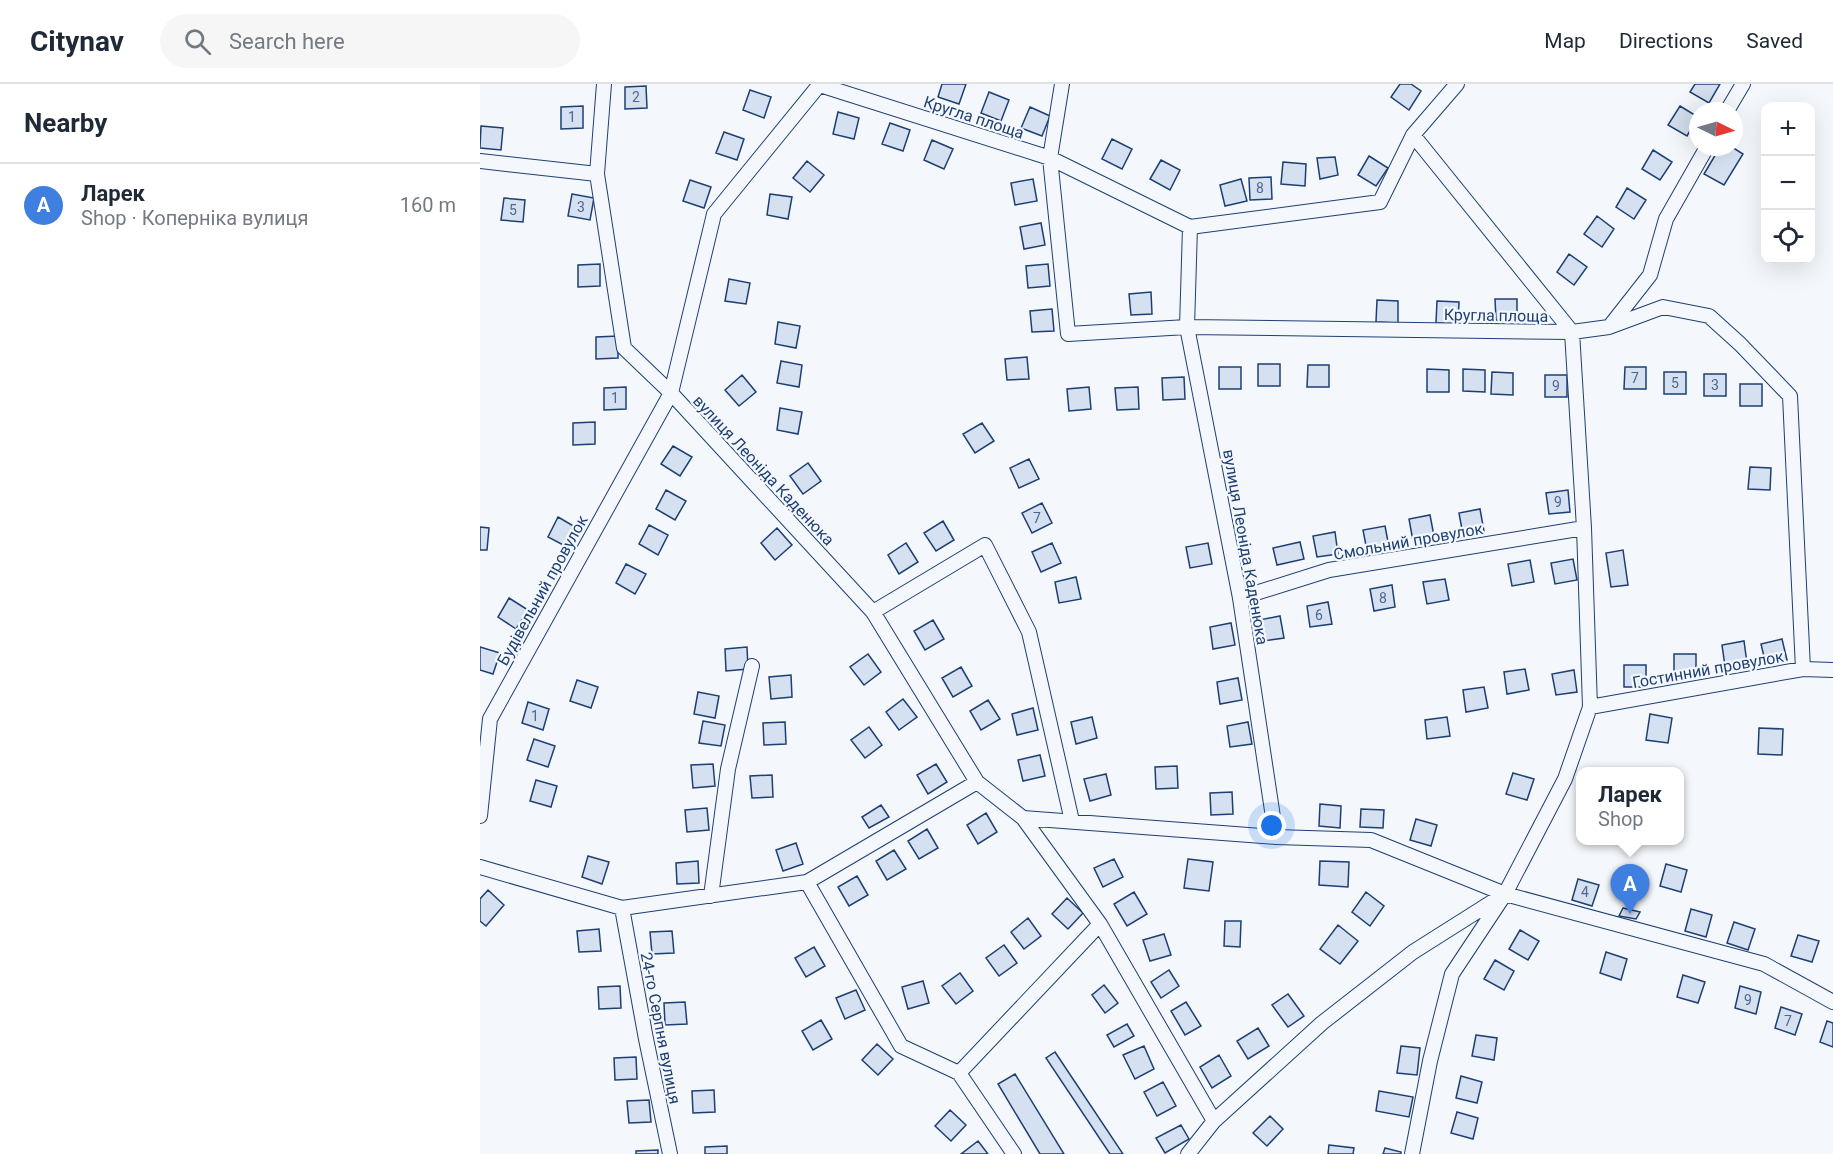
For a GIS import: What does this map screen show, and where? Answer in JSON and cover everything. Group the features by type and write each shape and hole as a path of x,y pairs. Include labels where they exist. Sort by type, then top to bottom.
{"street":[{"path":"604,84 597,174 624,348 671,393"},
{"path":"1050,158 1062,84"},
{"path":"1190,227 1380,202 1413,135 1457,84"},
{"path":"1732,102 1743,84"},
{"name":"Кругла площа","path":"820,85 1050,158 1190,227"},
{"name":"вулиця Леоніда Каденюка","path":"820,85 714,214 671,393 873,612 977,782 1023,818 1100,924 1214,1121"},
{"path":"1412,1154 1430,1061 1452,974 1505,894 1565,779 1590,707 1584,528 1572,332 1413,135"},
{"path":"1609,327 1650,275 1666,219 1702,156"},
{"name":"Кругла площа","path":"1050,158 1068,334 1187,327 1572,332 1609,327 1663,307 1709,316 1740,344 1790,396 1803,669"},
{"path":"480,161 597,174"},
{"name":"вулиця Леоніда Каденюка","path":"1190,227 1187,327 1240,598 1276,837"},
{"name":"Будівельний провулок","path":"480,816 490,719 671,393"},
{"name":"Смольний провулок","path":"1240,598 1329,570 1584,528"},
{"path":"873,612 985,545 1029,632 1072,821"},
{"path":"711,896 728,769 752,666"},
{"name":"Гостинний провулок","path":"1590,707 1803,669 1833,670"},
{"path":"480,867 622,908 807,882 977,782"},
{"path":"1023,818 1276,837 1371,840 1505,894 1764,964 1833,1002"},
{"path":"807,882 901,1046 959,1073 1014,1154"},
{"path":"1188,1154 1214,1121 1322,1023 1413,952 1505,894"},
{"name":"24-го Серпня вулиця","path":"622,908 670,1154"},
{"path":"959,1073 1100,924"}],"building":[{"path":"942,84 966,84 959,104 938,97"},
{"path":"1400,84 1411,84 1421,91 1409,110 1391,97"},
{"path":"1695,84 1720,84 1710,102 1690,92"},
{"path":"646,86 647,108 625,109 625,87"},
{"path":"750,90 771,97 764,118 743,110"},
{"path":"989,92 1009,100 1001,121 981,113"},
{"path":"583,106 583,128 561,129 561,107"},
{"path":"1680,106 1689,112 1687,136 1668,125"},
{"path":"1030,107 1050,116 1042,136 1021,128"},
{"path":"838,112 859,118 854,139 833,134"},
{"path":"890,123 910,130 903,151 882,144"},
{"path":"481,126 503,128 501,150 480,148"},
{"path":"724,132 744,139 737,160 716,153"},
{"path":"1112,139 1132,149 1122,169 1102,159"},
{"path":"932,140 953,149 944,169 924,160"},
{"path":"1653,150 1672,162 1660,180 1642,169"},
{"path":"1369,156 1388,168 1376,186 1358,175"},
{"path":"1715,156 1742,156 1724,185 1704,174"},
{"path":"1335,157 1338,175 1320,179 1317,158"},
{"path":"1161,160 1180,170 1170,190 1150,179"},
{"path":"807,161 824,175 810,192 793,178"},
{"path":"1283,162 1306,164 1305,186 1281,184"},
{"path":"1271,177 1272,199 1250,200 1249,178"},
{"path":"1033,179 1037,201 1015,205 1011,183"},
{"path":"1241,179 1247,201 1225,206 1220,185"},
{"path":"690,180 711,187 704,208 683,201"},
{"path":"1627,188 1646,200 1634,219 1616,207"},
{"path":"572,194 594,198 590,220 568,216"},
{"path":"770,194 792,197 788,219 767,215"},
{"path":"504,198 525,200 523,222 501,220"},
{"path":"1597,216 1614,229 1602,247 1584,234"},
{"path":"1041,223 1045,245 1024,249 1020,227"},
{"path":"1569,254 1587,267 1574,285 1557,272"},
{"path":"600,264 600,286 578,287 578,265"},
{"path":"1048,264 1050,286 1028,288 1026,266"},
{"path":"729,279 750,283 746,304 725,301"},
{"path":"1151,292 1152,314 1131,315 1129,294"},
{"path":"1495,299 1517,299 1517,321 1496,320"},
{"path":"1377,300 1398,301 1398,323 1376,322"},
{"path":"1437,301 1459,302 1458,324 1436,323"},
{"path":"1052,309 1054,331 1032,332 1030,311"},
{"path":"778,322 800,326 796,348 775,344"},
{"path":"618,336 618,358 596,359 596,337"},
{"path":"1027,357 1029,379 1007,380 1005,359"},
{"path":"781,361 802,365 799,387 777,383"},
{"path":"1258,364 1280,364 1280,386 1258,386"},
{"path":"1308,365 1329,365 1329,387 1307,387"},
{"path":"1219,367 1241,367 1241,389 1219,389"},
{"path":"1625,367 1646,367 1646,389 1624,389"},
{"path":"1427,369 1449,370 1449,392 1427,392"},
{"path":"1463,369 1485,370 1485,392 1463,391"},
{"path":"1492,372 1513,373 1513,395 1491,394"},
{"path":"1664,372 1686,372 1686,394 1664,394"},
{"path":"1704,374 1726,374 1726,396 1704,396"},
{"path":"742,375 756,392 739,406 725,390"},
{"path":"1545,375 1567,375 1567,397 1545,397"},
{"path":"1184,377 1185,399 1163,400 1162,378"},
{"path":"1740,384 1762,384 1762,406 1740,406"},
{"path":"626,387 626,409 604,410 604,388"},
{"path":"1089,387 1091,409 1069,411 1067,389"},
{"path":"1138,387 1139,409 1117,410 1115,388"},
{"path":"780,408 802,412 798,434 777,430"},
{"path":"595,422 595,444 573,445 573,423"},
{"path":"982,423 994,441 975,453 963,434"},
{"path":"673,446 692,457 680,476 661,464"},
{"path":"1029,459 1039,479 1019,488 1010,468"},
{"path":"808,463 821,481 803,494 790,476"},
{"path":"1750,467 1771,468 1770,490 1748,489"},
{"path":"666,490 686,501 675,520 656,509"},
{"path":"1568,490 1570,512 1549,514 1546,493"},
{"path":"1042,503 1052,523 1032,533 1022,513"},
{"path":"1480,509 1484,531 1463,535 1459,513"},
{"path":"1430,515 1434,536 1413,541 1409,519"},
{"path":"558,517 577,528 567,547 548,537"},
{"path":"943,521 954,540 936,551 924,533"},
{"path":"649,525 668,535 658,555 639,544"},
{"path":"1385,526 1389,547 1367,551 1363,530"},
{"path":"480,527 489,528 487,550 480,550"},
{"path":"777,528 792,545 775,560 761,543"},
{"path":"1335,532 1338,554 1317,557 1313,536"},
{"path":"1300,542 1304,559 1277,565 1273,548"},
{"path":"906,543 918,562 899,574 888,555"},
{"path":"1052,543 1061,563 1041,572 1032,552"},
{"path":"1208,543 1212,564 1190,568 1186,547"},
{"path":"1623,550 1628,585 1611,587 1606,553"},
{"path":"1573,559 1577,580 1555,584 1551,563"},
{"path":"1530,560 1534,582 1512,586 1508,564"},
{"path":"626,564 646,574 635,594 616,583"},
{"path":"1076,577 1081,599 1059,603 1055,582"},
{"path":"1445,579 1449,600 1427,604 1423,582"},
{"path":"1392,585 1395,607 1374,611 1370,589"},
{"path":"509,598 528,610 516,629 498,617"},
{"path":"1328,602 1332,624 1310,627 1307,606"},
{"path":"1280,616 1284,638 1263,641 1259,620"},
{"path":"933,620 944,639 925,650 914,631"},
{"path":"1231,623 1235,645 1213,649 1210,627"},
{"path":"1782,639 1787,660 1766,665 1761,644"},
{"path":"1744,641 1747,663 1725,666 1722,645"},
{"path":"480,647 500,653 493,674 480,670"},
{"path":"747,647 748,669 726,671 725,649"},
{"path":"868,654 881,672 864,685 850,667"},
{"path":"1674,654 1696,654 1696,676 1674,676"},
{"path":"1624,665 1646,665 1646,687 1624,687"},
{"path":"961,667 972,686 953,697 942,678"},
{"path":"1525,669 1529,690 1507,694 1504,672"},
{"path":"1574,670 1577,692 1556,695 1552,674"},
{"path":"791,675 792,697 771,699 769,677"},
{"path":"1238,678 1242,700 1220,704 1217,682"},
{"path":"577,680 598,687 591,708 570,701"},
{"path":"1484,687 1488,708 1466,712 1463,690"},
{"path":"698,692 719,696 715,718 694,714"},
{"path":"903,699 917,717 899,730 886,712"},
{"path":"988,700 1000,719 981,730 970,711"},
{"path":"528,702 549,709 543,730 522,723"},
{"path":"1033,708 1038,730 1017,735 1012,714"},
{"path":"1650,714 1672,718 1668,743 1646,740"},
{"path":"1092,717 1097,738 1076,744 1071,722"},
{"path":"1447,717 1450,736 1427,739 1425,720"},
{"path":"703,721 725,725 721,746 699,743"},
{"path":"785,722 786,744 764,745 763,723"},
{"path":"1248,722 1252,744 1230,747 1227,726"},
{"path":"869,727 882,745 865,758 851,740"},
{"path":"1759,728 1783,729 1782,755 1758,754"},
{"path":"534,739 555,746 548,767 527,760"},
{"path":"1040,755 1045,776 1023,781 1018,760"},
{"path":"713,764 715,786 693,788 691,765"},
{"path":"936,764 947,782 928,794 917,775"},
{"path":"1177,766 1178,788 1156,789 1155,767"},
{"path":"1513,773 1534,779 1527,800 1506,794"},
{"path":"1106,774 1111,795 1090,801 1084,779"},
{"path":"772,775 773,797 752,798 750,776"},
{"path":"536,780 557,786 551,807 530,801"},
{"path":"1232,792 1233,814 1211,815 1210,793"},
{"path":"1320,804 1341,806 1340,828 1319,826"},
{"path":"881,805 889,817 869,828 862,817"},
{"path":"707,808 709,830 687,832 685,810"},
{"path":"1361,809 1384,810 1383,828 1360,827"},
{"path":"986,813 997,832 978,844 967,825"},
{"path":"1416,819 1437,825 1431,846 1410,840"},
{"path":"927,829 938,848 919,859 908,841"},
{"path":"796,843 803,864 783,871 776,850"},
{"path":"894,850 906,869 887,880 876,861"},
{"path":"588,856 609,862 602,884 582,877"},
{"path":"1114,859 1123,877 1103,887 1094,868"},
{"path":"1188,859 1213,862 1209,891 1184,888"},
{"path":"698,861 699,883 677,884 676,863"},
{"path":"1320,861 1349,862 1348,887 1319,885"},
{"path":"1666,864 1687,870 1681,892 1660,886"},
{"path":"857,876 868,895 849,906 838,887"},
{"path":"1578,879 1599,885 1592,906 1572,900"},
{"path":"488,890 504,905 486,926 480,921 480,899"},
{"path":"1134,892 1147,914 1127,926 1114,904"},
{"path":"1366,892 1384,906 1370,926 1352,912"},
{"path":"1067,898 1083,913 1068,929 1052,914"},
{"path":"1623,908 1640,912 1636,919 1619,916"},
{"path":"1691,909 1712,915 1706,937 1685,931"},
{"path":"1028,918 1041,936 1024,949 1011,932"},
{"path":"1225,921 1241,921 1240,947 1224,946"},
{"path":"1734,922 1755,929 1748,950 1727,943"},
{"path":"1338,925 1358,941 1340,964 1320,949"},
{"path":"599,929 601,951 579,952 577,931"},
{"path":"1520,930 1539,941 1528,960 1509,949"},
{"path":"672,931 674,953 652,954 650,932"},
{"path":"1164,934 1171,955 1150,961 1143,940"},
{"path":"1798,935 1819,941 1812,962 1791,956"},
{"path":"1004,945 1017,963 999,976 986,958"},
{"path":"814,947 825,966 806,977 795,958"},
{"path":"1606,952 1627,959 1621,980 1600,973"},
{"path":"1495,960 1514,971 1504,990 1484,979"},
{"path":"1169,970 1179,986 1161,998 1151,982"},
{"path":"960,973 973,991 956,1004 942,986"},
{"path":"1683,975 1705,982 1698,1003 1677,997"},
{"path":"923,981 929,1003 908,1009 902,987"},
{"path":"1104,985 1118,1003 1105,1013 1092,995"},
{"path":"620,986 621,1008 599,1009 598,987"},
{"path":"1740,986 1761,992 1756,1014 1735,1008"},
{"path":"856,990 865,1010 845,1019 836,998"},
{"path":"1288,994 1304,1016 1288,1027 1272,1005"},
{"path":"685,1002 687,1024 665,1025 664,1003"},
{"path":"1186,1002 1201,1026 1185,1035 1171,1011"},
{"path":"1781,1007 1802,1014 1795,1035 1775,1028"},
{"path":"821,1020 832,1039 813,1050 802,1031"},
{"path":"1827,1021 1833,1023 1833,1047 1820,1042"},
{"path":"1127,1024 1134,1036 1114,1047 1107,1035"},
{"path":"1258,1028 1269,1046 1248,1059 1237,1041"},
{"path":"1476,1035 1497,1038 1494,1060 1472,1056"},
{"path":"877,1044 893,1059 878,1075 862,1060"},
{"path":"1144,1046 1154,1069 1135,1079 1123,1055"},
{"path":"1401,1046 1420,1048 1417,1075 1397,1073"},
{"path":"1055,1052 1123,1154 1110,1154 1046,1058"},
{"path":"1219,1055 1231,1076 1212,1088 1200,1067"},
{"path":"636,1057 637,1079 615,1080 614,1058"},
{"path":"1015,1074 1064,1154 1040,1154 998,1084"},
{"path":"1461,1076 1482,1082 1477,1103 1456,1098"},
{"path":"1163,1082 1176,1106 1157,1116 1144,1092"},
{"path":"714,1090 715,1112 693,1113 692,1091"},
{"path":"1379,1091 1413,1097 1409,1117 1376,1111"},
{"path":"649,1100 651,1122 629,1123 627,1101"},
{"path":"950,1110 966,1125 951,1141 935,1126"},
{"path":"1457,1112 1478,1118 1473,1139 1451,1133"},
{"path":"1270,1116 1283,1129 1267,1146 1253,1133"},
{"path":"1181,1125 1189,1139 1165,1153 1156,1138"},
{"path":"978,1141 988,1154 961,1154"},
{"path":"1329,1145 1354,1148 1353,1154 1328,1154"},
{"path":"727,1146 727,1154 705,1154 705,1147"},
{"path":"1385,1148 1401,1152 1401,1154 1383,1154"},
{"path":"658,1150 658,1154 636,1154 636,1151"}],"place":[{"name":"Ларек","path":"1630,914"}]}
